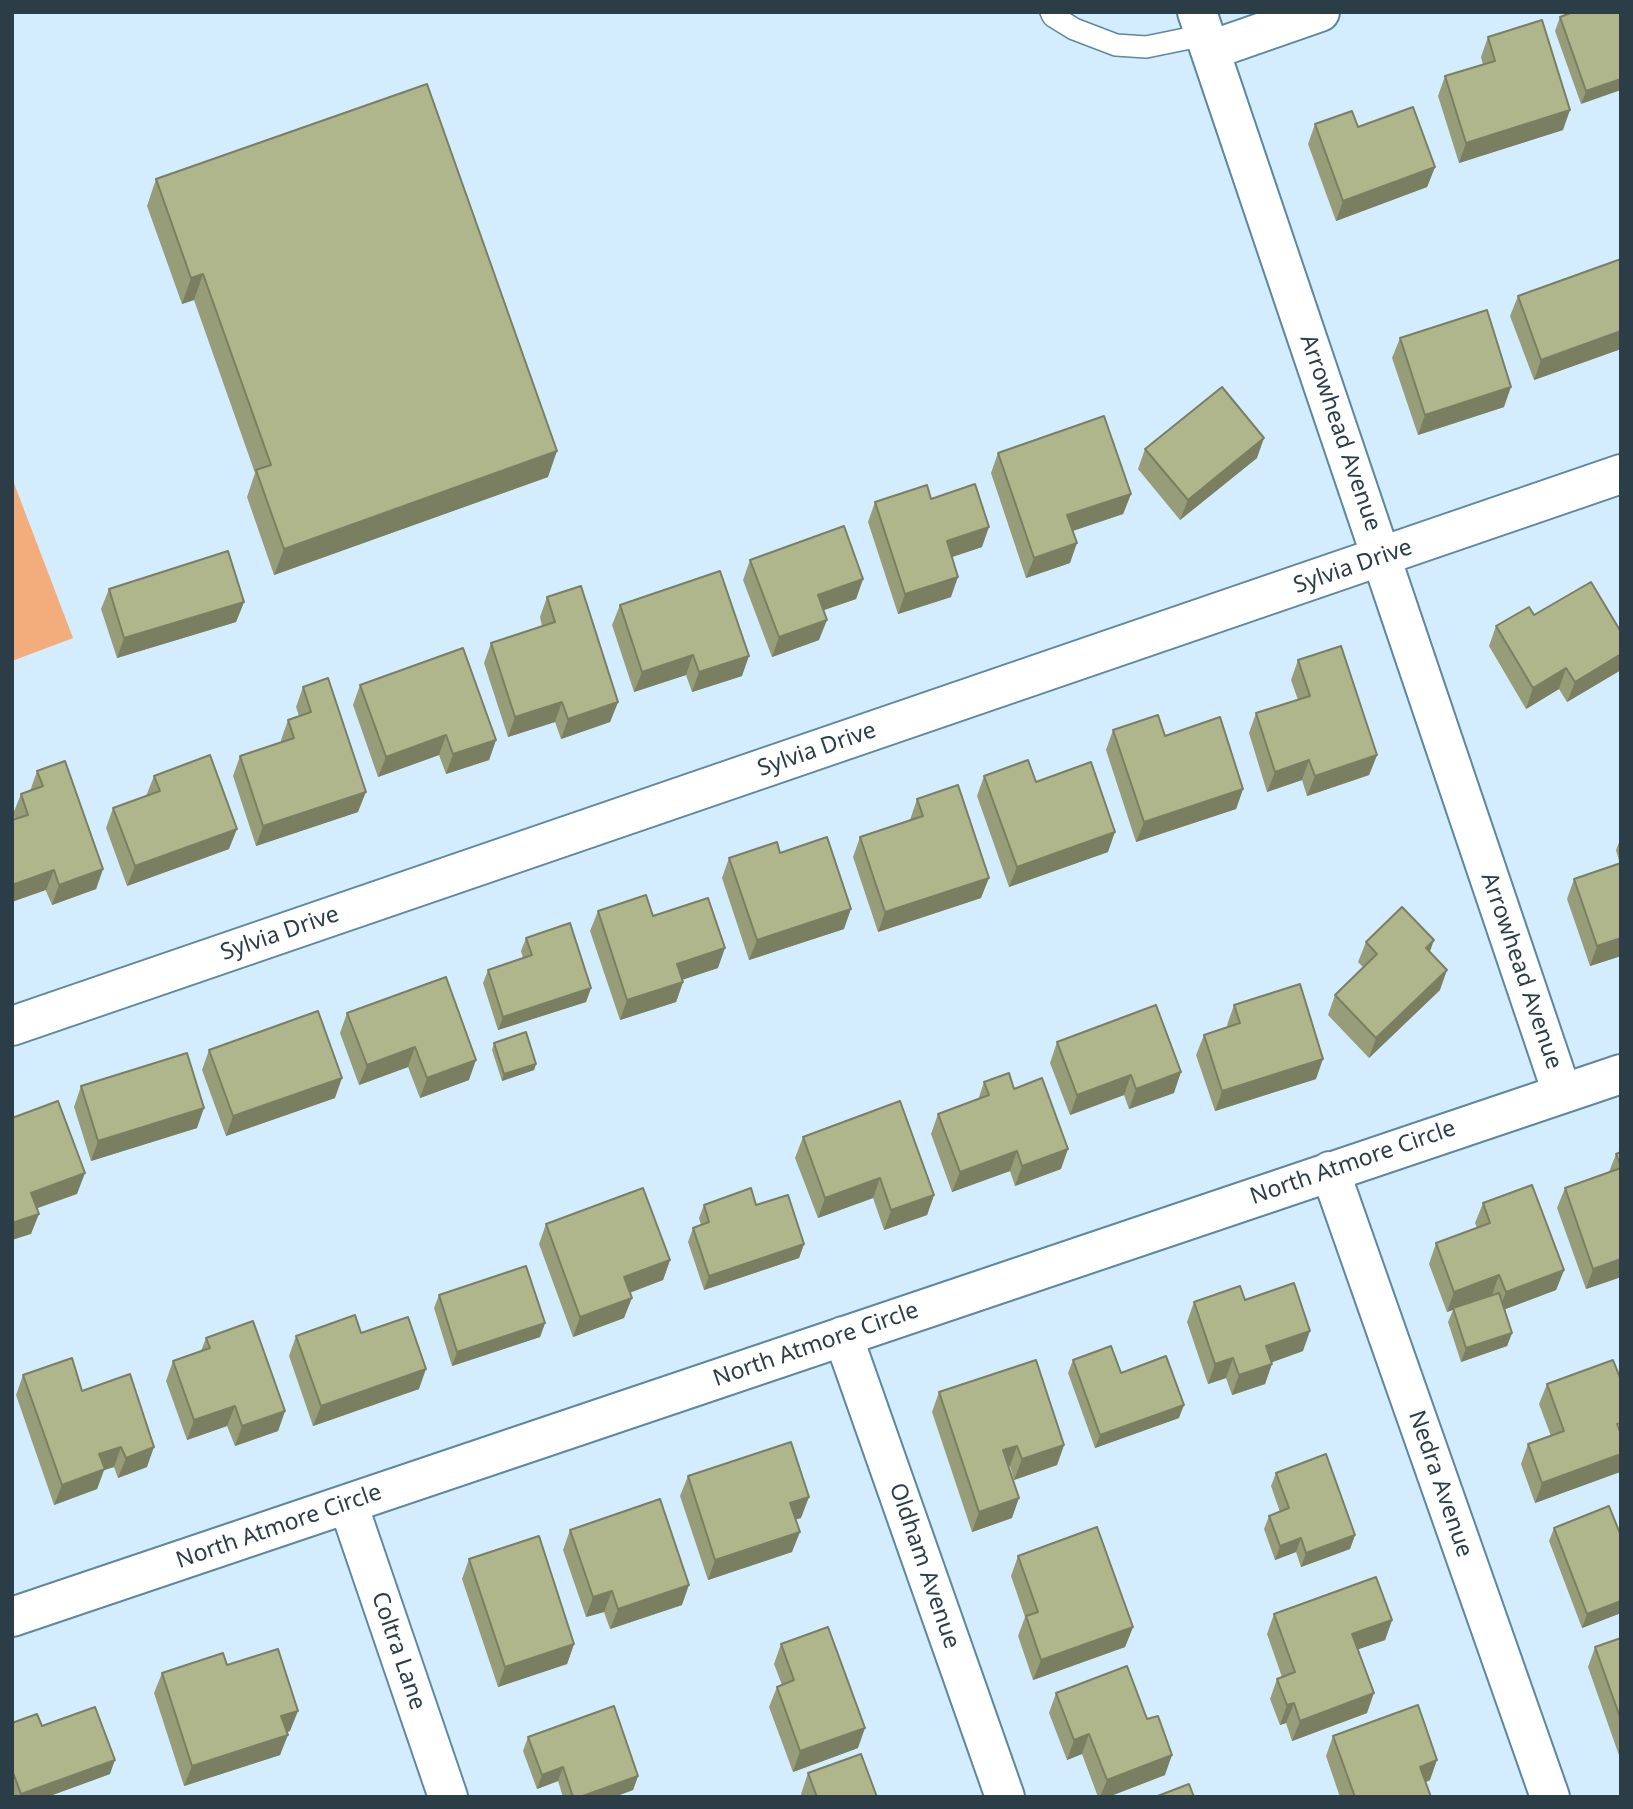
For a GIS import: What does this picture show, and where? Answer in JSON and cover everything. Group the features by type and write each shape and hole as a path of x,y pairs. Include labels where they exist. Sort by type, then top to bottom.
{"street":[{"path":"1204,32 1320,12"},
{"name":"Arrowhead Avenue","path":"1204,32 1562,1093"},
{"name":"Sylvia Drive","path":"12,1026 1621,474"},
{"name":"North Atmore Circle","path":"12,1617 1621,1074"},
{"name":"Nedra Avenue","path":"1330,1171 1550,1797"},
{"name":"Oldham Avenue","path":"843,1336 1005,1797"},
{"name":"Coltra Lane","path":"348,1504 448,1797"}],"lane":[{"path":"1051,12 1074,29 1116,45 1146,47 1204,32"}],"shaded area":[{"path":"12,478 73,638 12,661"}],"building":[{"path":"1573,12 1621,12 1621,79 1586,91 1560,17"},
{"path":"1542,20 1570,110 1466,143 1445,76 1495,61 1488,37"},
{"path":"427,84 557,451 284,549 256,470 271,465 203,274 191,278 156,179"},
{"path":"1413,107 1435,167 1343,201 1315,124 1352,111 1358,127"},
{"path":"1621,259 1621,331 1541,360 1518,296"},
{"path":"1487,310 1511,387 1425,415 1400,338"},
{"path":"1222,387 1264,438 1188,500 1145,449"},
{"path":"1104,416 1131,494 1067,515 1077,543 1034,558 998,453"},
{"path":"975,484 989,527 947,541 958,577 905,594 875,502 927,485 931,499"},
{"path":"844,526 863,579 818,595 827,620 779,637 750,560"},
{"path":"228,551 244,602 124,638 109,589"},
{"path":"720,571 749,656 699,672 693,655 642,672 620,605"},
{"path":"1591,582 1621,632 1621,654 1575,682 1566,668 1533,688 1496,626 1529,607 1534,615"},
{"path":"581,586 618,702 568,719 562,702 515,717 491,643 555,622 547,597"},
{"path":"1341,646 1377,755 1315,776 1309,760 1275,772 1256,713 1310,696 1298,660"},
{"path":"463,648 496,740 453,754 446,735 386,757 360,685"},
{"path":"328,678 366,792 263,826 240,756 294,738 288,720 311,712 303,687"},
{"path":"1158,715 1165,736 1220,717 1243,789 1144,822 1113,730"},
{"path":"210,755 237,829 135,866 113,808 160,791 154,776"},
{"path":"1028,760 1036,782 1091,762 1115,832 1017,867 984,776"},
{"path":"65,761 103,869 59,885 54,870 12,885 12,820 28,815 21,794 43,786 37,771"},
{"path":"958,785 989,878 885,912 860,837 923,816 917,799"},
{"path":"827,837 851,909 757,940 729,858 777,842 780,853"},
{"path":"1621,863 1621,938 1597,946 1574,879"},
{"path":"646,895 653,916 708,898 725,948 677,964 683,982 627,1000 598,911"},
{"path":"1402,907 1434,940 1426,948 1447,970 1376,1038 1335,995 1377,954 1366,942"},
{"path":"570,923 591,988 503,1017 488,970 532,955 526,938"},
{"path":"446,977 476,1060 427,1078 415,1047 367,1065 347,1013"},
{"path":"1300,984 1323,1059 1222,1091 1204,1035 1240,1023 1234,1005"},
{"path":"1156,1005 1181,1072 1136,1089 1131,1075 1077,1095 1057,1042"},
{"path":"318,1011 342,1078 233,1116 209,1050"},
{"path":"526,1032 536,1064 504,1074 494,1043"},
{"path":"187,1053 204,1108 98,1141 81,1086"},
{"path":"1009,1073 1014,1089 1042,1078 1068,1149 1022,1166 1017,1151 960,1172 938,1114 989,1095 984,1082"},
{"path":"58,1101 85,1173 31,1193 39,1214 12,1223 12,1118"},
{"path":"900,1101 934,1195 891,1210 880,1178 825,1198 803,1137"},
{"path":"1621,1152 1621,1167 1616,1154"},
{"path":"1621,1168 1621,1259 1593,1269 1565,1188"},
{"path":"1532,1185 1564,1270 1506,1292 1499,1275 1454,1292 1436,1243 1490,1223 1483,1203"},
{"path":"643,1188 670,1260 624,1277 632,1298 580,1317 546,1224"},
{"path":"751,1188 756,1205 788,1195 804,1244 709,1276 693,1228 709,1222 704,1205"},
{"path":"526,1266 545,1323 457,1352 439,1295"},
{"path":"1294,1283 1310,1331 1266,1346 1272,1364 1239,1375 1233,1358 1215,1364 1194,1302 1240,1286 1245,1300"},
{"path":"1499,1293 1512,1333 1466,1348 1453,1308"},
{"path":"355,1315 361,1333 408,1317 426,1369 321,1406 296,1336"},
{"path":"253,1321 285,1411 242,1426 235,1406 194,1420 173,1361 210,1348 206,1338"},
{"path":"1111,1346 1121,1373 1166,1356 1184,1405 1100,1435 1073,1360"},
{"path":"72,1358 82,1391 130,1374 154,1447 126,1458 121,1447 99,1454 105,1469 62,1485 23,1375"},
{"path":"1036,1360 1064,1445 1022,1459 1017,1446 1003,1450 1019,1498 979,1512 939,1392"},
{"path":"1613,1360 1621,1380 1621,1423 1617,1424 1621,1434 1621,1454 1542,1483 1528,1444 1564,1431 1547,1384"},
{"path":"791,1442 809,1497 790,1503 800,1532 715,1560 688,1476"},
{"path":"1326,1454 1355,1535 1306,1553 1301,1538 1280,1546 1269,1516 1289,1508 1276,1473"},
{"path":"660,1499 689,1585 618,1609 612,1591 593,1597 570,1530"},
{"path":"1609,1506 1621,1536 1621,1601 1587,1614 1554,1528"},
{"path":"1097,1527 1133,1627 1041,1660 1026,1616 1038,1612 1018,1556"},
{"path":"539,1536 574,1644 505,1667 469,1559"},
{"path":"1376,1577 1392,1620 1352,1634 1374,1693 1300,1721 1294,1703 1287,1705 1277,1679 1295,1672 1274,1614"},
{"path":"828,1627 865,1728 800,1751 777,1687 794,1680 781,1644"},
{"path":"1621,1638 1621,1720 1595,1647"},
{"path":"278,1649 298,1711 281,1716 288,1735 192,1766 162,1673 223,1653 227,1665"},
{"path":"1127,1666 1147,1719 1158,1716 1172,1755 1107,1780 1089,1734 1074,1740 1056,1693"},
{"path":"1418,1705 1437,1760 1420,1767 1431,1797 1355,1797 1333,1736"},
{"path":"614,1706 638,1776 580,1797 573,1797 563,1767 542,1775 528,1737"},
{"path":"95,1707 115,1760 21,1794 12,1770 12,1723 37,1714 42,1726"},
{"path":"861,1754 877,1797 817,1797 808,1773"},
{"path":"1189,1784 1194,1797 1155,1797"}]}
